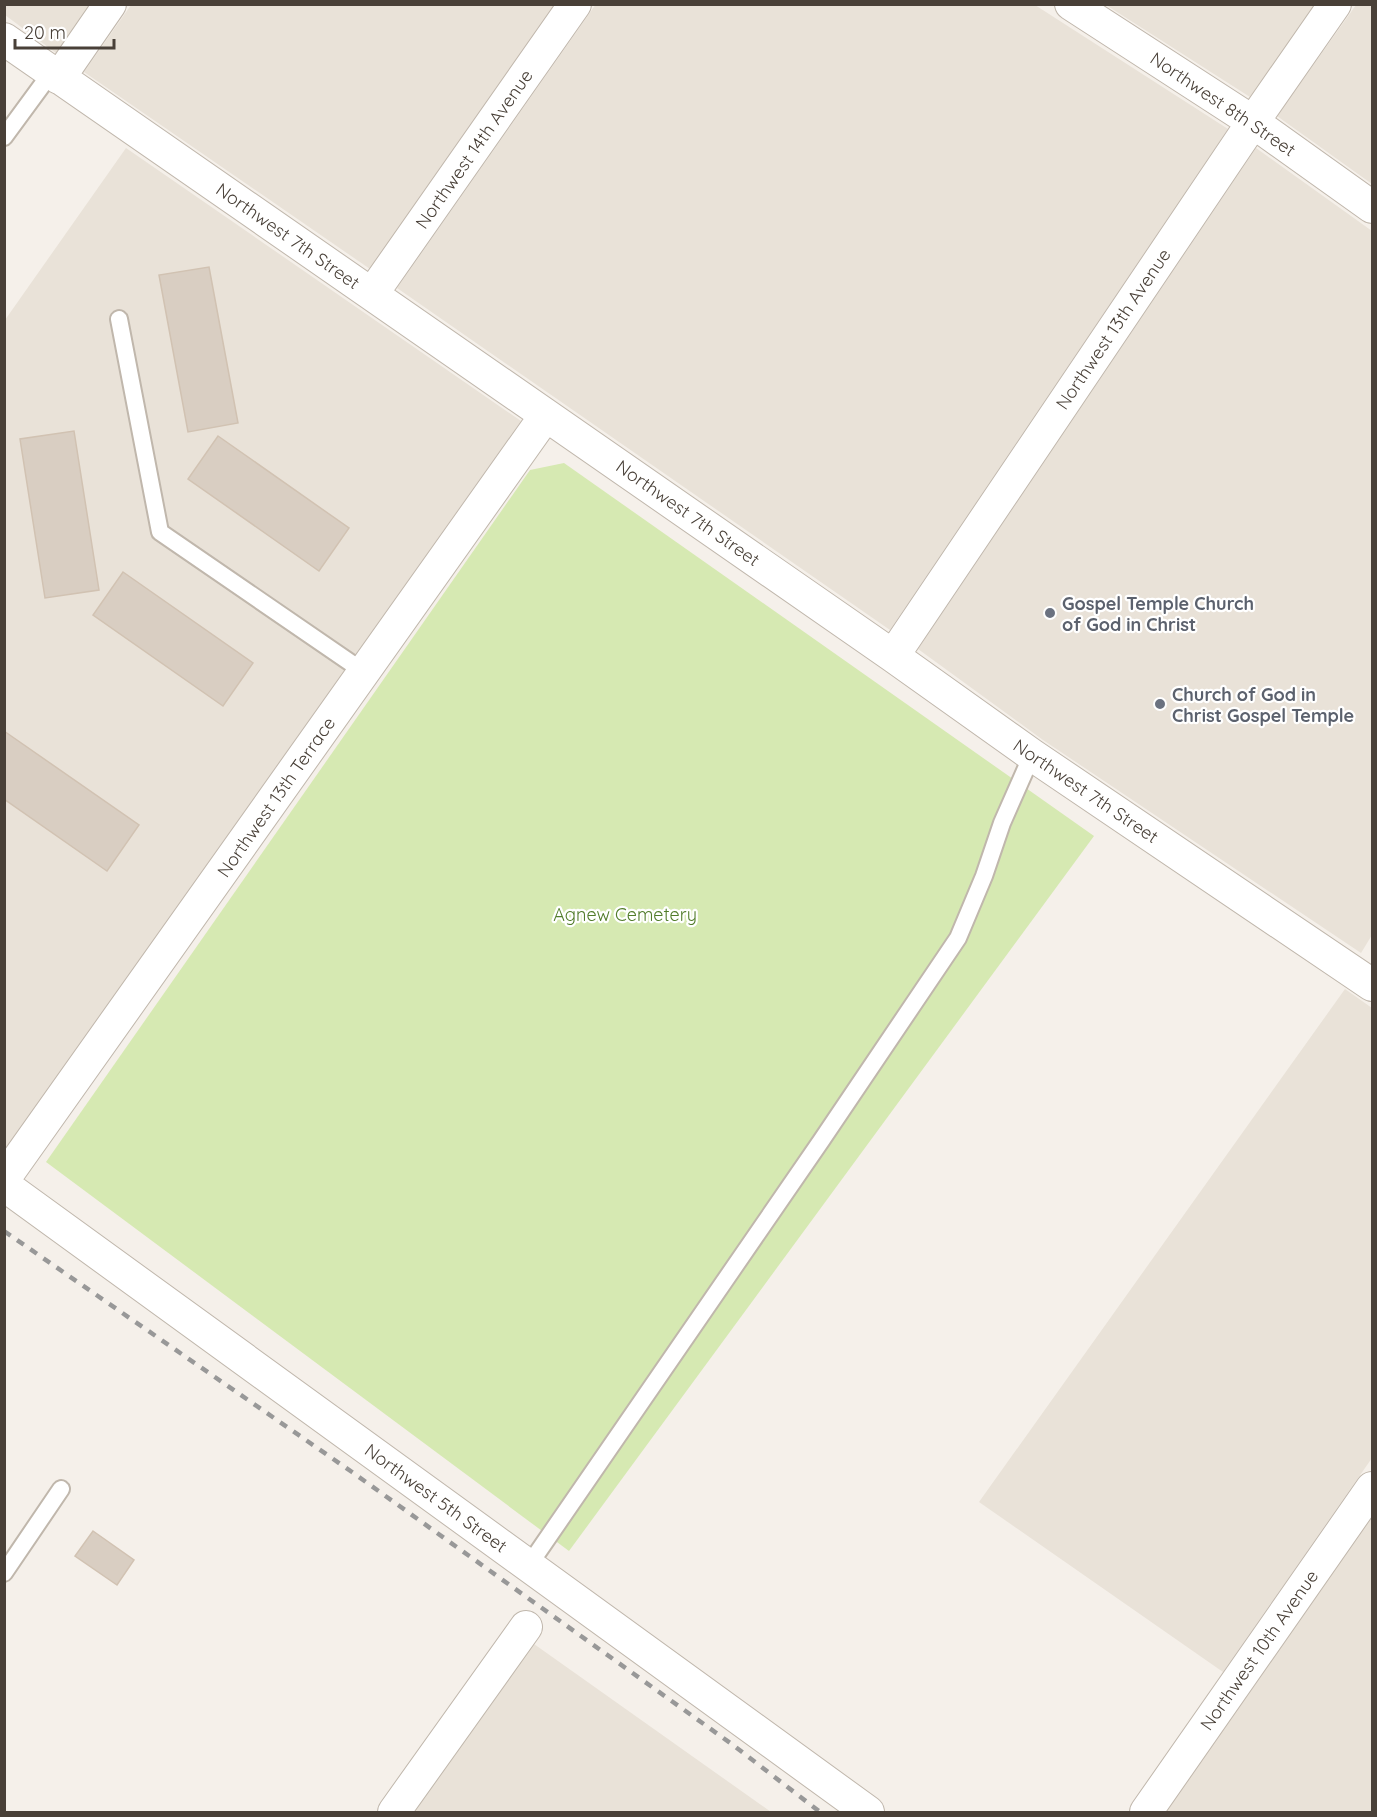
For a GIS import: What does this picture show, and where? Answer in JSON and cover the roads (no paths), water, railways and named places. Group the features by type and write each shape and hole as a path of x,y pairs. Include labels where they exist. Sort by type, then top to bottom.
{"street":[{"path":"55,75 110,4"},
{"name":"Northwest 14th Avenue","path":"372,294 575,4"},
{"name":"Northwest 8th Street","path":"1071,4 1253,122 1372,207"},
{"name":"Northwest 13th Avenue","path":"893,656 1335,4"},
{"name":"Northwest 7th Street","path":"4,39 1032,755 1370,977"},
{"name":"Northwest 13th Terrace","path":"4,1179 546,415"},
{"name":"Northwest 5th Street","path":"4,1185 868,1812"},
{"name":"Northwest 10th Avenue","path":"1146,1812 1372,1488"},
{"path":"394,1812 526,1627"}],"lane":[{"path":"4,136 55,75"},
{"path":"119,319 160,531 364,672"},
{"path":"529,1565 958,938 984,876 1002,823 1032,755"},
{"path":"4,1573 61,1489"}],"railway":[{"path":"4,1231 352,1472 733,1745 820,1812"}],"place":[{"name":"Gospel Temple Church of God in Christ","path":"1050,613"},
{"name":"Church of God in Christ Gospel Temple","path":"1160,704"}],"park label":[{"name":"Agnew Cemetery","path":"625,914"}]}
